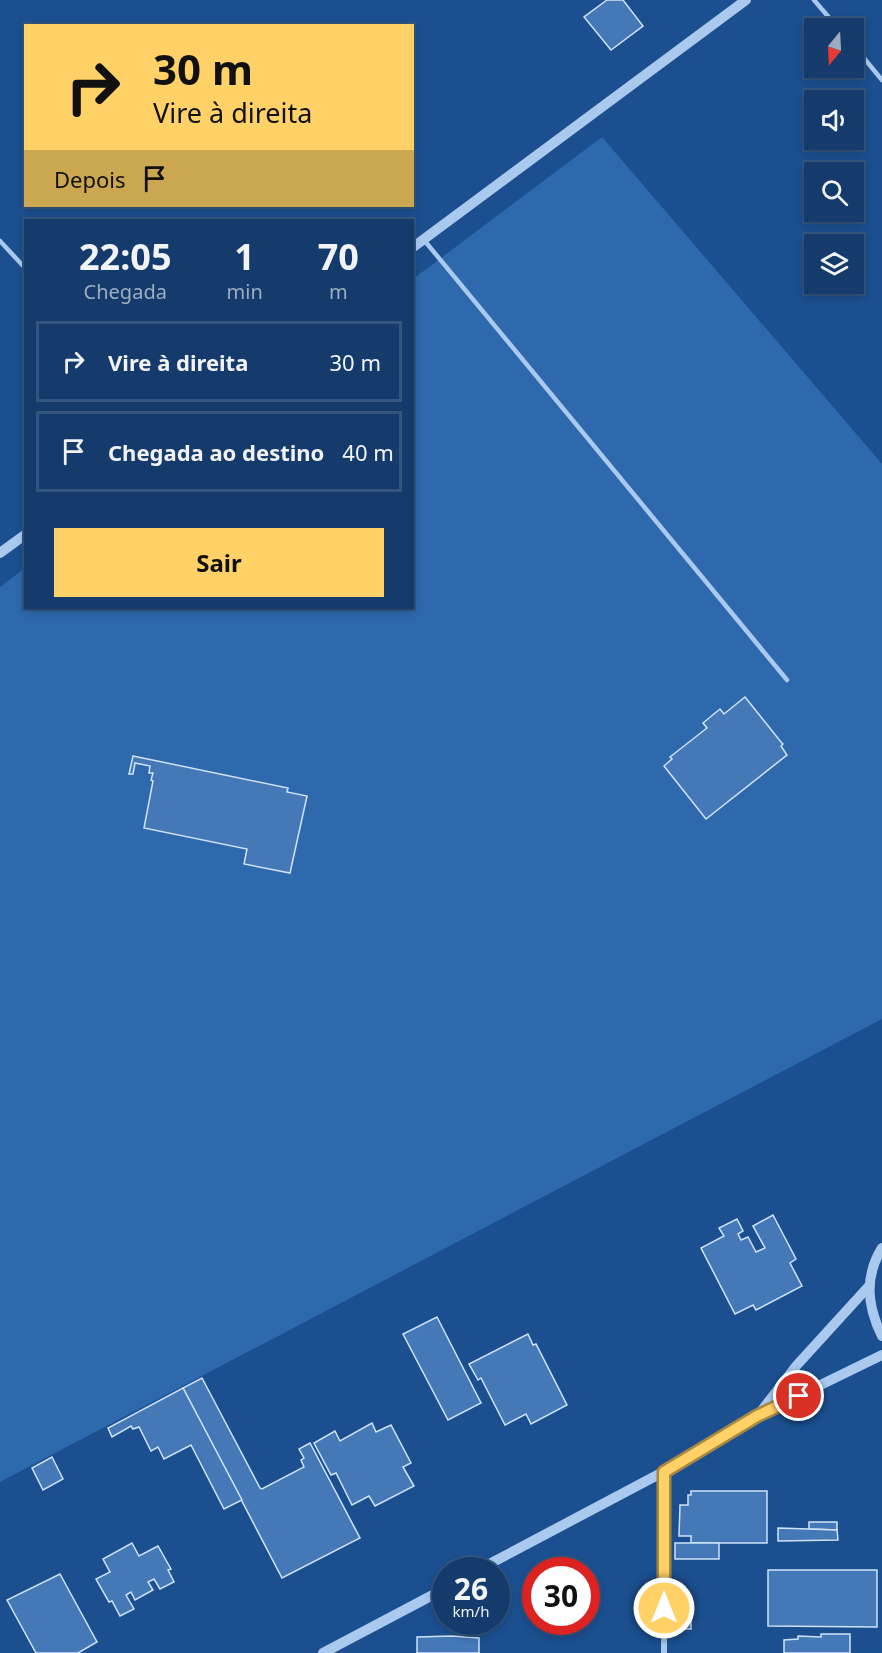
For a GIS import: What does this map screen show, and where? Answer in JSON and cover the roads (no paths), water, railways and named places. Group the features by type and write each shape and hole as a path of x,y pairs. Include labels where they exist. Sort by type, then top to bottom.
{"street":[{"path":"414,247 746,0"},
{"path":"0,553 24,535"},
{"path":"882,1248 875,1260 869,1286 869,1303 882,1336"},
{"path":"757,1416 804,1357 869,1286"},
{"path":"503,1557 664,1472 757,1416 882,1355"},
{"path":"664,1472 664,1653"},
{"path":"322,1653 432,1595"}],"lane":[{"path":"814,0 829,18"},
{"path":"864,58 882,80"},
{"path":"0,240 24,267"},
{"path":"424,240 787,680"}]}
